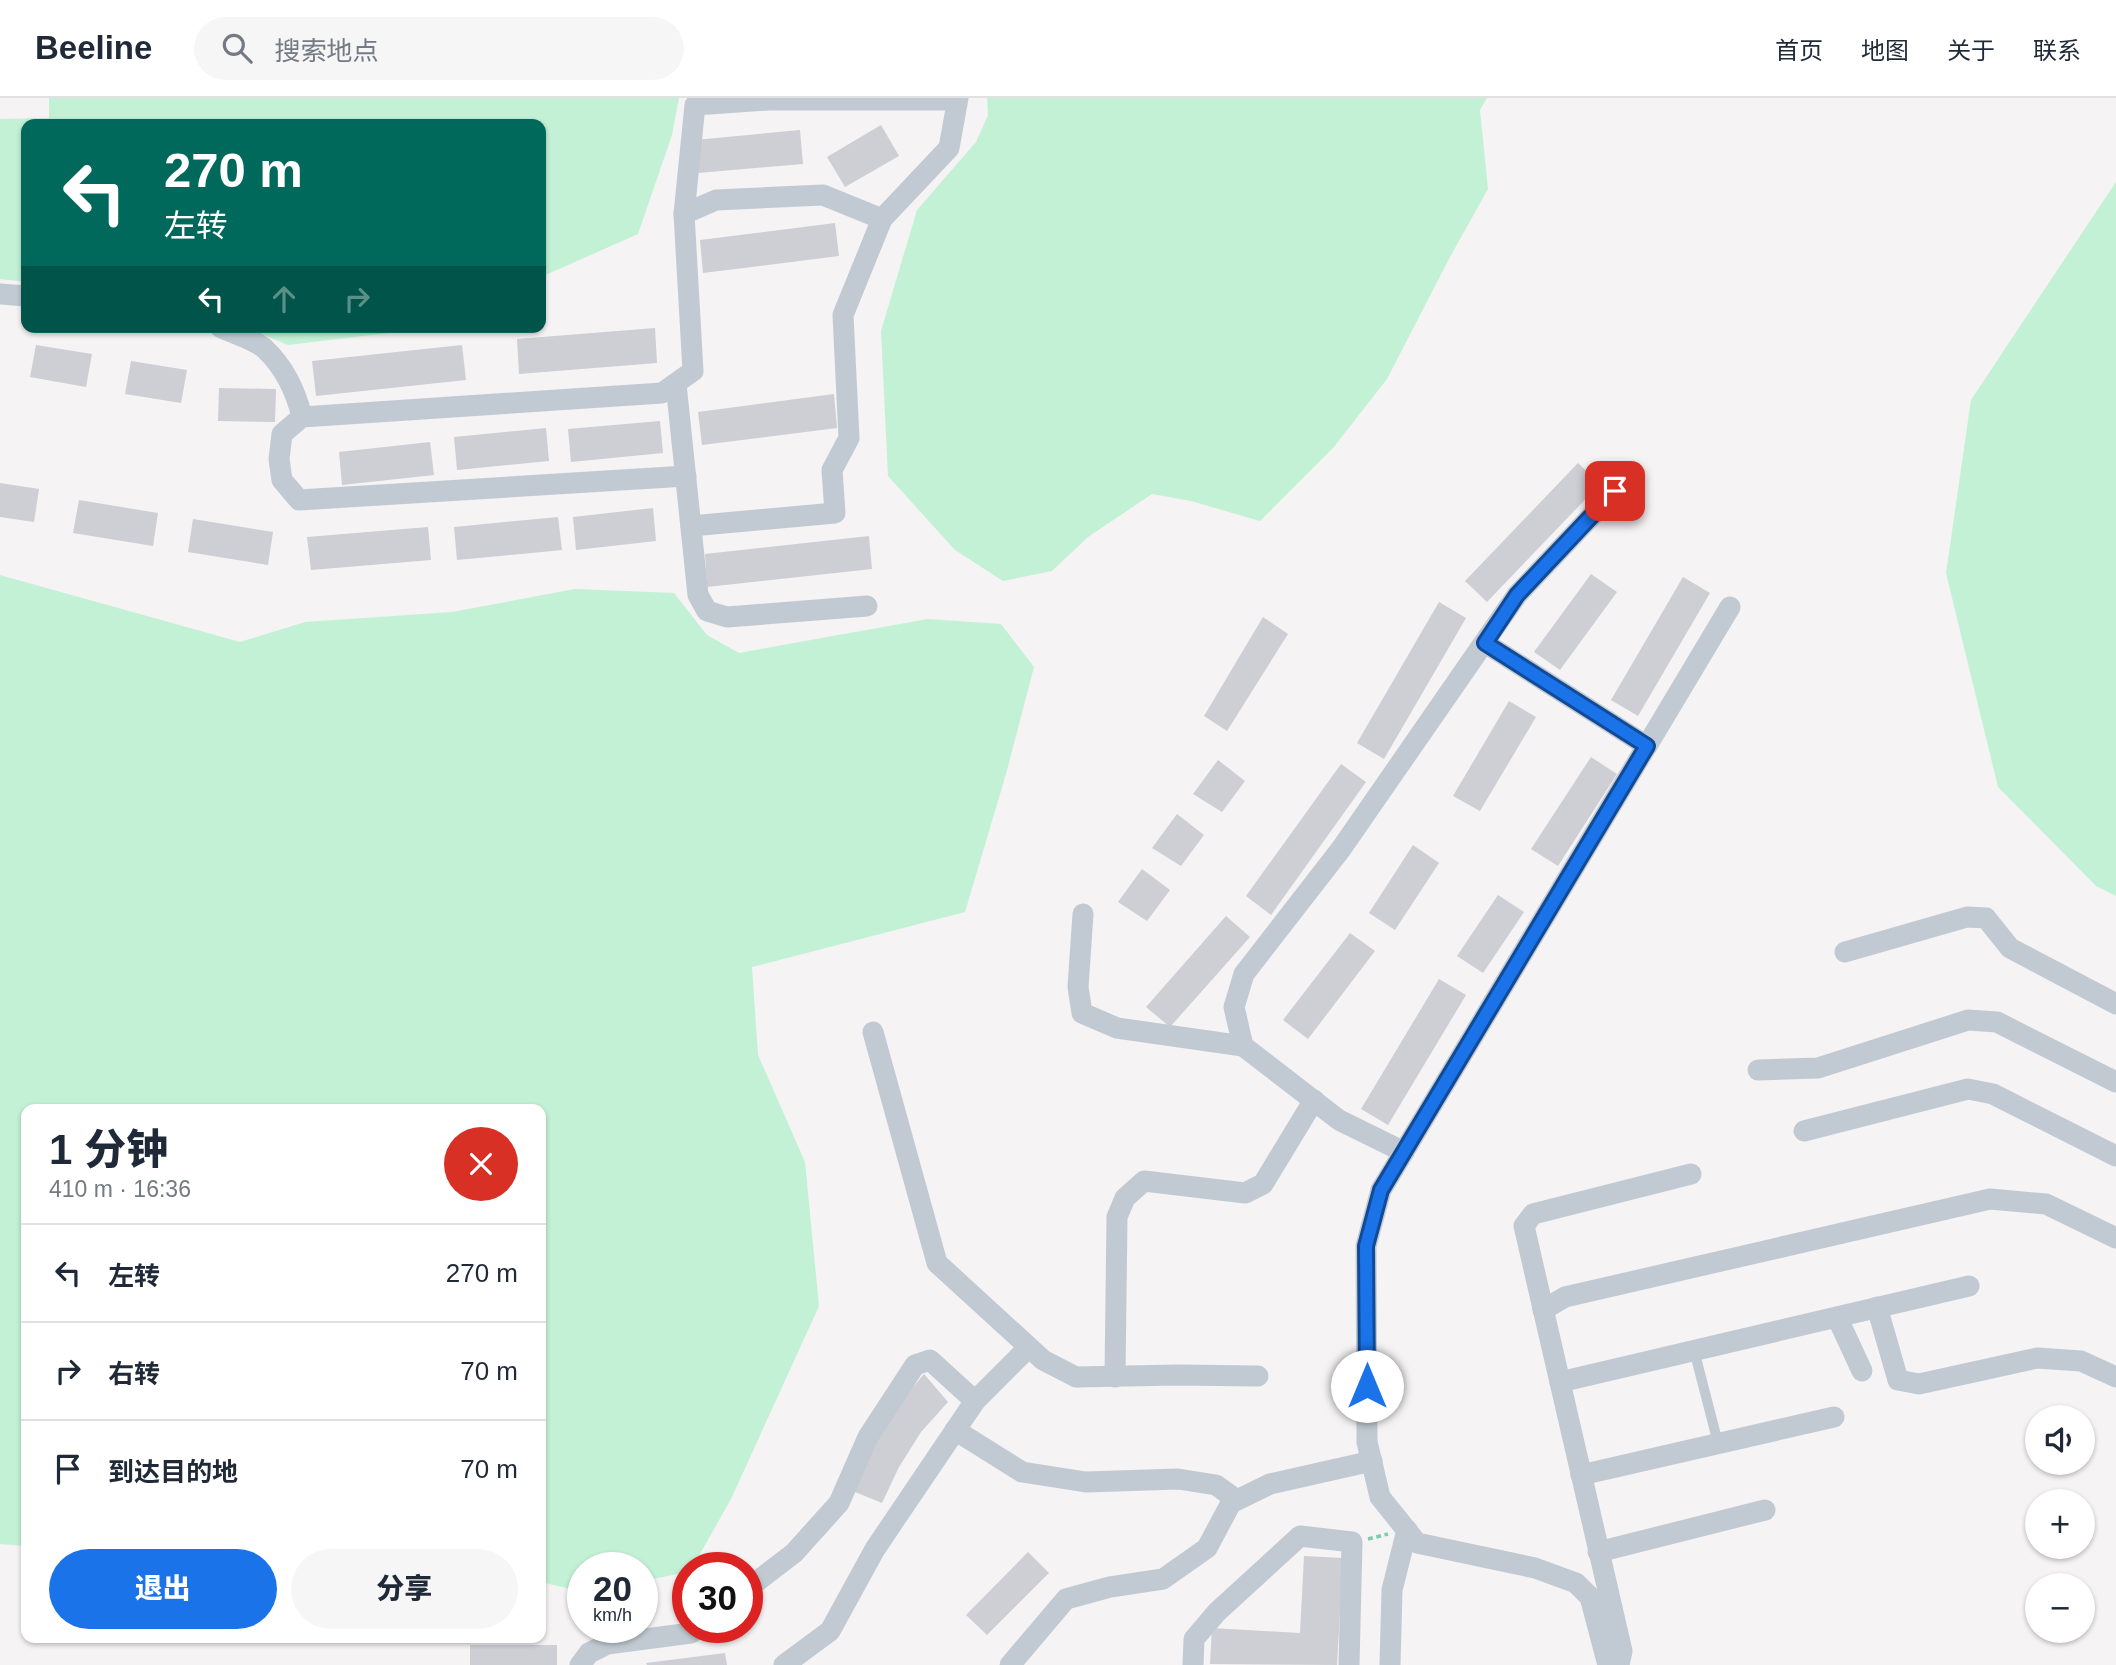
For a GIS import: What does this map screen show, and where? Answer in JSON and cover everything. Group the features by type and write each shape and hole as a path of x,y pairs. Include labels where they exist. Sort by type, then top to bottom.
{"street":[{"path":"686,476 299,500 282,480 279,459 282,434 302,417 662,393 693,371 684,214 695,105 769,100 957,99 949,148 882,219 843,315 849,438 832,470 835,513 691,526"},
{"path":"684,214 716,200 824,195 882,219"},
{"path":"0,294 21,296"},
{"path":"233,333 264,347 296,393 302,417"},
{"path":"676,384 698,595 707,611 727,617 867,606"},
{"path":"1243,1045 1234,1007 1244,974 1341,849 1517,595 1615,491"},
{"path":"1608,1665 1590,1597 1576,1583 1535,1568 1417,1543 1380,1497 1367,1442 1366,1246 1381,1190 1730,607"},
{"path":"1485,643 1647,746"},
{"path":"1083,914 1078,987 1082,1013 1117,1028 1243,1045 1339,1120 1404,1152"},
{"path":"1845,952 1967,918 1986,918 2010,948 2116,1004"},
{"path":"1758,1070 1818,1068 1968,1020 1997,1022 2116,1082"},
{"path":"873,1032 937,1263 1043,1360 1076,1377 1258,1376"},
{"path":"1804,1131 1968,1089 1993,1094 2116,1156"},
{"path":"1115,1377 1117,1217 1125,1198 1144,1181 1245,1193 1263,1184 1314,1100"},
{"path":"1619,1665 1622,1651 1524,1226 1533,1214 1691,1174"},
{"path":"1543,1310 1565,1297 1990,1199 2046,1204 2116,1238"},
{"path":"1560,1382 1969,1286"},
{"path":"1877,1307 1898,1380 1919,1384 2036,1358 2081,1362 2116,1377"},
{"path":"1837,1317 1862,1371"},
{"path":"784,1665 830,1631 876,1549 975,1401 1021,1355"},
{"path":"763,1577 794,1553 839,1503 868,1437 915,1365 930,1360 975,1401"},
{"path":"1581,1475 1834,1417"},
{"path":"955,1430 1022,1472 1086,1482 1178,1479 1216,1485 1237,1500"},
{"path":"1010,1665 1066,1599 1110,1587 1163,1579 1207,1548 1231,1503 1270,1484 1372,1461"},
{"path":"1598,1552 1765,1510"},
{"path":"1390,1665 1392,1590 1407,1530"},
{"path":"1193,1665 1194,1640 1217,1612 1300,1536 1352,1542 1349,1665"},
{"path":"580,1665 589,1653 607,1644 672,1635"}],"lane":[{"path":"1694,1350 1718,1443"}],"path":[{"path":"1352,1542 1407,1530"}],"green space":[{"path":"49,98 679,98 672,135 638,234 546,275 546,119 21,119 21,281 0,279 0,119 49,118"},
{"path":"987,98 1487,98 1480,110 1488,189 1387,379 1333,448 1260,521 1191,501 1152,494 1088,537 1052,571 1003,581 955,550 888,476 881,331 917,210 976,142 988,115"},
{"path":"2116,182 2116,896 2096,886 1998,787 1946,573 1971,400"},
{"path":"259,333 389,333 288,345"},
{"path":"0,575 240,642 305,622 452,612 575,589 674,593 707,635 739,653 928,619 1001,624 1034,667 965,912 752,967 758,1055 805,1162 819,1306 731,1499 701,1552 672,1552 672,1575 658,1578 658,1552 567,1552 567,1588 546,1583 546,1104 21,1104 21,1546 0,1544"}],"building":[{"path":"881,125 899,156 845,187 827,157"},
{"path":"800,130 803,164 698,173 695,140"},
{"path":"835,223 839,256 703,273 700,240"},
{"path":"655,328 657,363 519,374 517,339"},
{"path":"36,345 92,354 86,387 30,377"},
{"path":"462,345 466,380 316,396 312,361"},
{"path":"131,361 187,370 181,403 125,394"},
{"path":"219,388 276,389 275,422 218,421"},
{"path":"834,394 837,428 702,445 698,412"},
{"path":"660,421 663,453 571,462 568,429"},
{"path":"546,428 549,461 457,470 454,437"},
{"path":"430,442 434,475 342,485 339,452"},
{"path":"1578,463 1600,484 1487,602 1465,581"},
{"path":"0,483 39,489 34,522 0,517"},
{"path":"79,500 158,513 153,546 73,533"},
{"path":"653,508 656,541 576,550 573,517"},
{"path":"558,517 562,550 457,560 454,527"},
{"path":"193,519 273,532 268,565 188,552"},
{"path":"428,527 431,560 311,570 307,537"},
{"path":"869,536 872,569 707,587 705,554"},
{"path":"1591,574 1617,592 1560,670 1534,652"},
{"path":"1683,577 1710,593 1638,716 1611,700"},
{"path":"1439,602 1466,618 1384,759 1357,743"},
{"path":"1263,617 1288,634 1227,731 1204,716"},
{"path":"1509,701 1536,717 1480,811 1453,796"},
{"path":"1591,757 1617,774 1558,866 1531,849"},
{"path":"1218,760 1245,781 1222,812 1193,794"},
{"path":"1341,764 1366,782 1271,915 1246,896"},
{"path":"1177,814 1204,835 1181,866 1152,848"},
{"path":"1413,845 1439,863 1395,930 1369,913"},
{"path":"1142,869 1170,890 1147,921 1118,902"},
{"path":"1498,895 1524,912 1483,973 1457,956"},
{"path":"1226,916 1250,937 1170,1027 1146,1007"},
{"path":"1350,933 1375,951 1308,1039 1283,1020"},
{"path":"1439,979 1466,995 1388,1125 1361,1109"},
{"path":"924,1374 948,1402 921,1432 899,1467 882,1503 850,1490 888,1417"},
{"path":"1028,1552 1049,1573 987,1635 966,1615"},
{"path":"1304,1556 1343,1558 1337,1665 1210,1664 1212,1628 1300,1633"},
{"path":"470,1645 557,1645 557,1665 470,1665"},
{"path":"725,1653 727,1665 646,1663"}],"route":[{"path":"1367,1386 1366,1246 1381,1190 1647,746 1485,643 1517,595 1615,491"}]}
